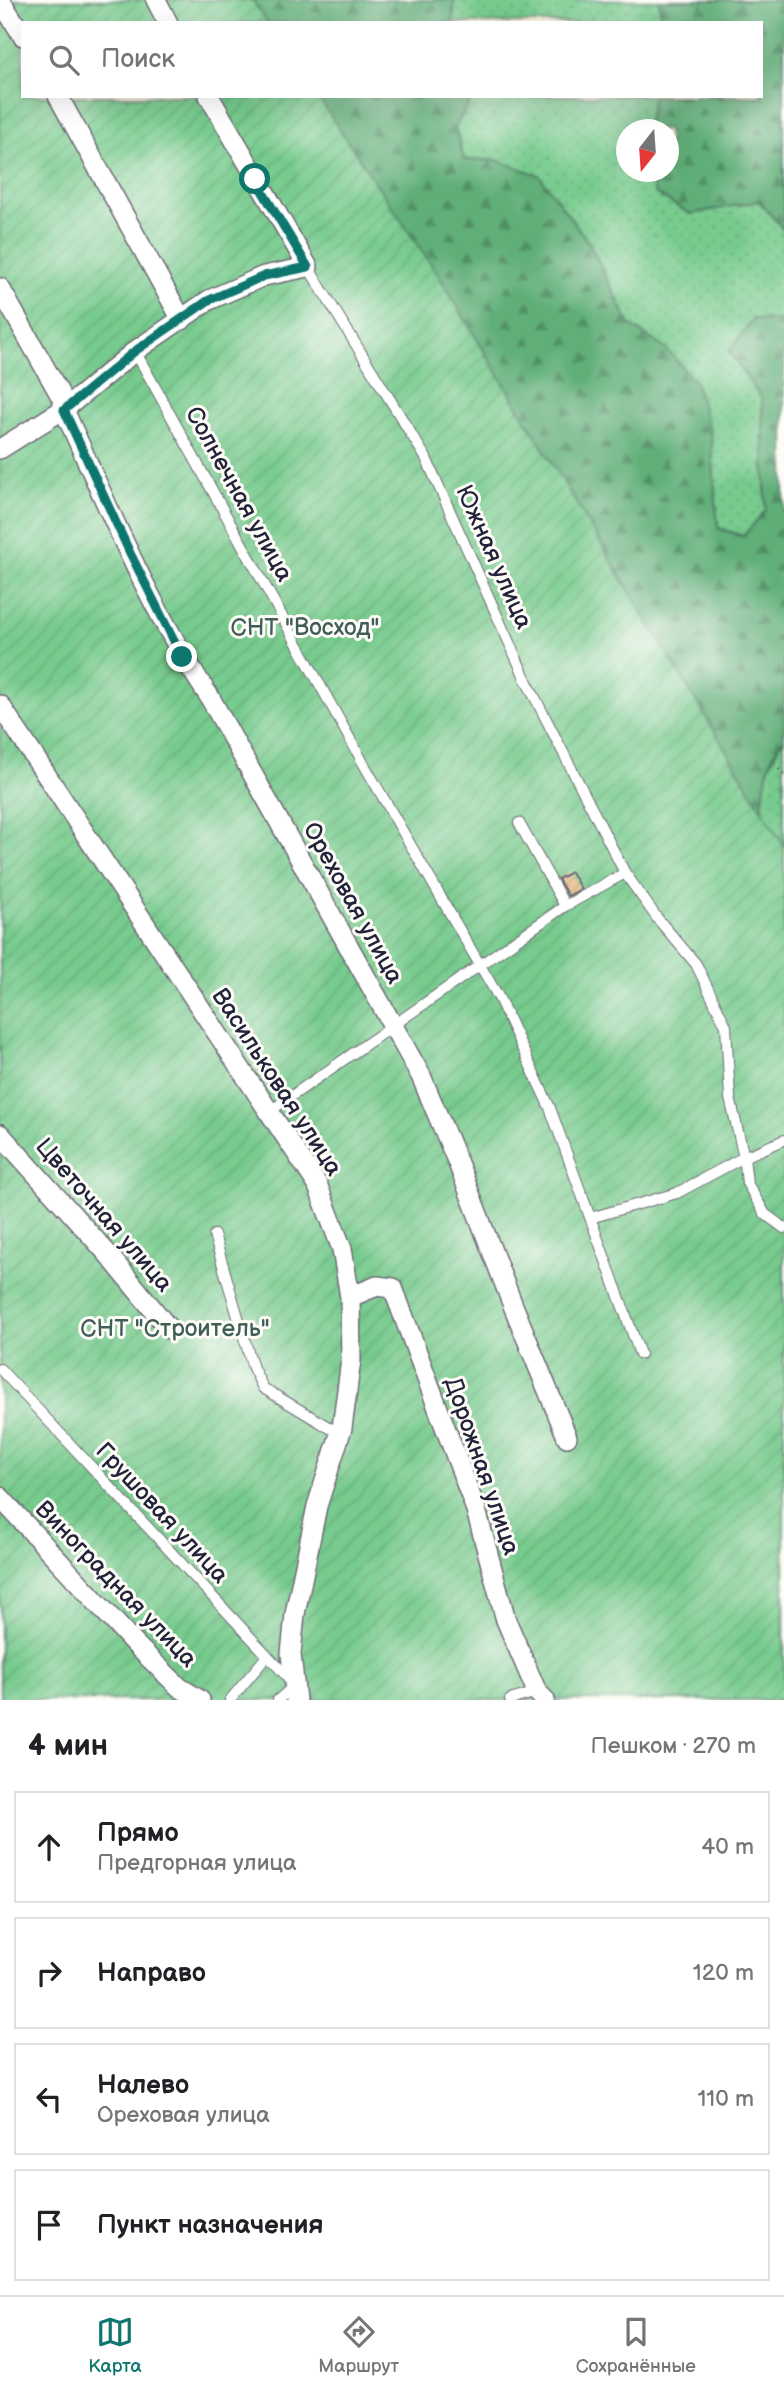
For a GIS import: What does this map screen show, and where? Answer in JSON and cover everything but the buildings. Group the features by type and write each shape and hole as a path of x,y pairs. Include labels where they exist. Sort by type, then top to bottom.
{"street":[{"path":"0,0 21,33"},
{"path":"156,0 167,21"},
{"path":"59,98 182,320"},
{"path":"0,449 65,408 135,351 209,300 264,276 308,267 210,98"},
{"name":"Ореховая улица","path":"0,288 65,408 130,553 182,657 209,696 421,1076 567,1437"},
{"name":"Васильковая улица","path":"0,705 317,1184 342,1249 350,1297 351,1360 340,1434 317,1506 295,1614 291,1654 295,1693"},
{"name":"Цветочная улица","path":"0,1134 107,1253 169,1329"},
{"name":"Дорожная улица","path":"350,1297 377,1286 393,1288 476,1510 506,1620 541,1696"},
{"name":"Виноградная улица","path":"0,1497 135,1644 179,1687 200,1700"}],"lane":[{"name":"Южная улица","path":"308,267 426,457 527,682 625,873 657,918 696,964 726,1026 730,1098 744,1157 747,1183 765,1214 784,1228"},
{"name":"Солнечная улица","path":"135,351 366,768 499,999 550,1108 640,1354"},
{"path":"519,823 565,906"},
{"path":"270,1111 394,1027 479,963 565,906 625,873"},
{"path":"590,1218 677,1193 744,1157 784,1140"},
{"path":"215,1235 253,1368 263,1388 340,1434"},
{"name":"Грушовая улица","path":"0,1369 268,1656 295,1693"},
{"path":"230,1700 268,1656"},
{"path":"278,1700 295,1693"},
{"path":"510,1700 541,1696"}],"path":[{"path":"774,764 784,775"},
{"path":"784,828 784,846"}],"green space":[{"name":"СНТ \"Восход\"","path":"0,0 252,0 267,21 21,21 21,98 318,98 440,278 784,846 784,1700 0,1700"},
{"path":"252,0 454,0 453,21 267,21"},
{"path":"454,0 659,0 661,21 453,21"},
{"path":"659,0 784,0 784,230 759,201 690,214 655,193 652,182 679,182 679,119 649,119 653,98 763,98 763,21 661,21"},
{"path":"318,98 472,98 455,127 464,160 496,160 539,175 589,243 630,325 666,349 695,381 711,436 718,528 743,536 766,510 762,399 729,352 753,319 784,321 784,739 770,763 762,810 440,278"},
{"path":"472,98 653,98 649,119 616,119 616,182 652,182 655,193 690,214 759,201 784,230 784,321 753,319 729,352 762,398 766,510 744,536 718,528 711,436 666,349 630,325 589,243 496,160 464,160 455,127"},
{"path":"784,739 784,846 764,812 762,795 767,774"}],"route":[{"path":"182,657 64,410 135,351 209,300 264,276 308,267 255,179"}],"park label":[{"name":"СНТ \"Строитель\"","path":"175,1328"}]}
